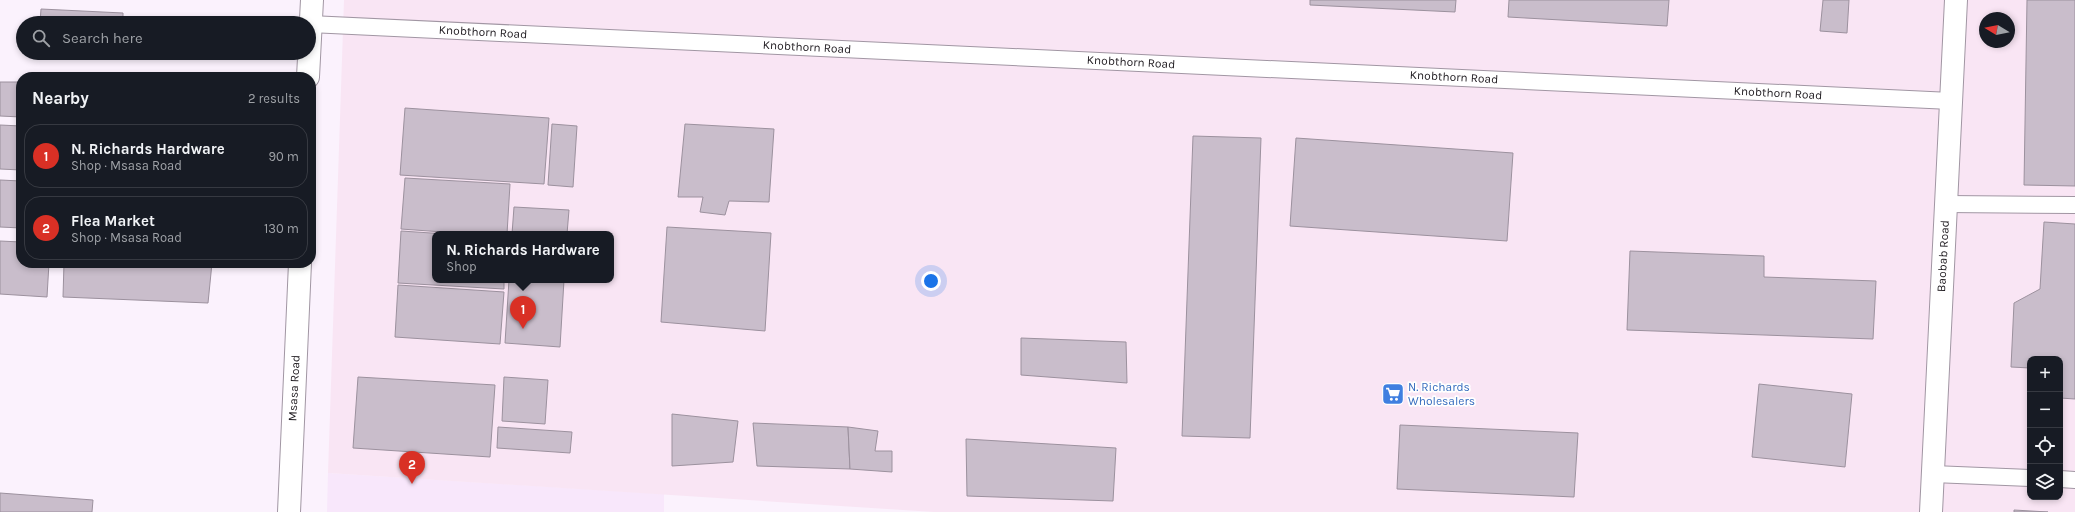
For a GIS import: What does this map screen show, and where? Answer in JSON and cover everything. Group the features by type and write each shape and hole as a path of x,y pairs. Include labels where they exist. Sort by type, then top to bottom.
{"street":[{"path":"311,16 312,0"},
{"name":"Baobab Road","path":"1931,512 1956,0"},
{"path":"308,72 309,60"},
{"name":"Msasa Road","path":"289,512 300,268"}],"lane":[{"name":"Knobthorn Road","path":"316,24 1951,101"},
{"path":"1946,204 2075,205"},
{"path":"1933,474 2027,478"},
{"path":"2063,479 2075,480"}],"shaded area":[{"path":"344,0 2075,0 2075,512 934,512 328,473"},
{"path":"328,473 664,494 664,512 327,512"}],"building":[{"path":"1310,0 1456,0 1455,12 1310,5"},
{"path":"1509,0 1669,0 1667,26 1508,17"},
{"path":"1823,0 1849,0 1847,33 1820,31"},
{"path":"2027,0 2075,0 2075,186 2024,185"},
{"path":"41,9 123,13 123,16 40,16"},
{"path":"0,82 16,82 16,117 0,116"},
{"path":"405,108 549,118 544,184 400,175"},
{"path":"552,124 577,126 573,187 548,185"},
{"path":"685,124 774,129 769,202 729,201 725,215 700,212 703,197 678,197"},
{"path":"0,125 16,126 16,170 0,169"},
{"path":"1193,136 1261,138 1250,438 1182,436"},
{"path":"1296,138 1513,153 1507,241 1290,226"},
{"path":"405,178 510,184 507,231 432,231 401,229"},
{"path":"0,180 16,181 16,228 0,227"},
{"path":"514,207 569,210 567,231 512,231"},
{"path":"2044,222 2075,224 2075,399 2063,398 2063,356 2027,356 2027,368 2011,367 2014,303 2040,289"},
{"path":"667,227 771,233 765,331 661,322"},
{"path":"401,231 432,233 432,283 504,283 504,289 398,283"},
{"path":"0,241 16,242 16,268 49,268 47,297 0,294"},
{"path":"1630,251 1764,256 1764,277 1876,281 1873,339 1627,330"},
{"path":"64,268 212,268 208,303 63,297"},
{"path":"509,283 564,283 560,347 505,343"},
{"path":"398,285 504,292 500,344 395,337"},
{"path":"1021,338 1126,342 1127,383 1021,375"},
{"path":"358,377 495,385 490,457 353,448"},
{"path":"504,377 548,380 545,424 502,421"},
{"path":"1759,384 1852,394 1845,467 1752,457"},
{"path":"672,414 738,421 733,462 672,466"},
{"path":"753,423 848,427 850,469 757,466"},
{"path":"1400,425 1578,433 1574,497 1397,489"},
{"path":"498,427 572,432 570,453 497,448"},
{"path":"848,427 878,431 875,451 892,451 892,472 850,469"},
{"path":"966,439 1116,448 1113,501 967,496"},
{"path":"0,493 93,500 92,512 0,512"},
{"path":"2014,510 2048,512 2014,512"}],"place":[{"name":"N. Richards Hardware","path":"523,329"},
{"name":"N. Richards Wholesalers","path":"1393,394"},
{"name":"Flea Market","path":"412,484"}]}
